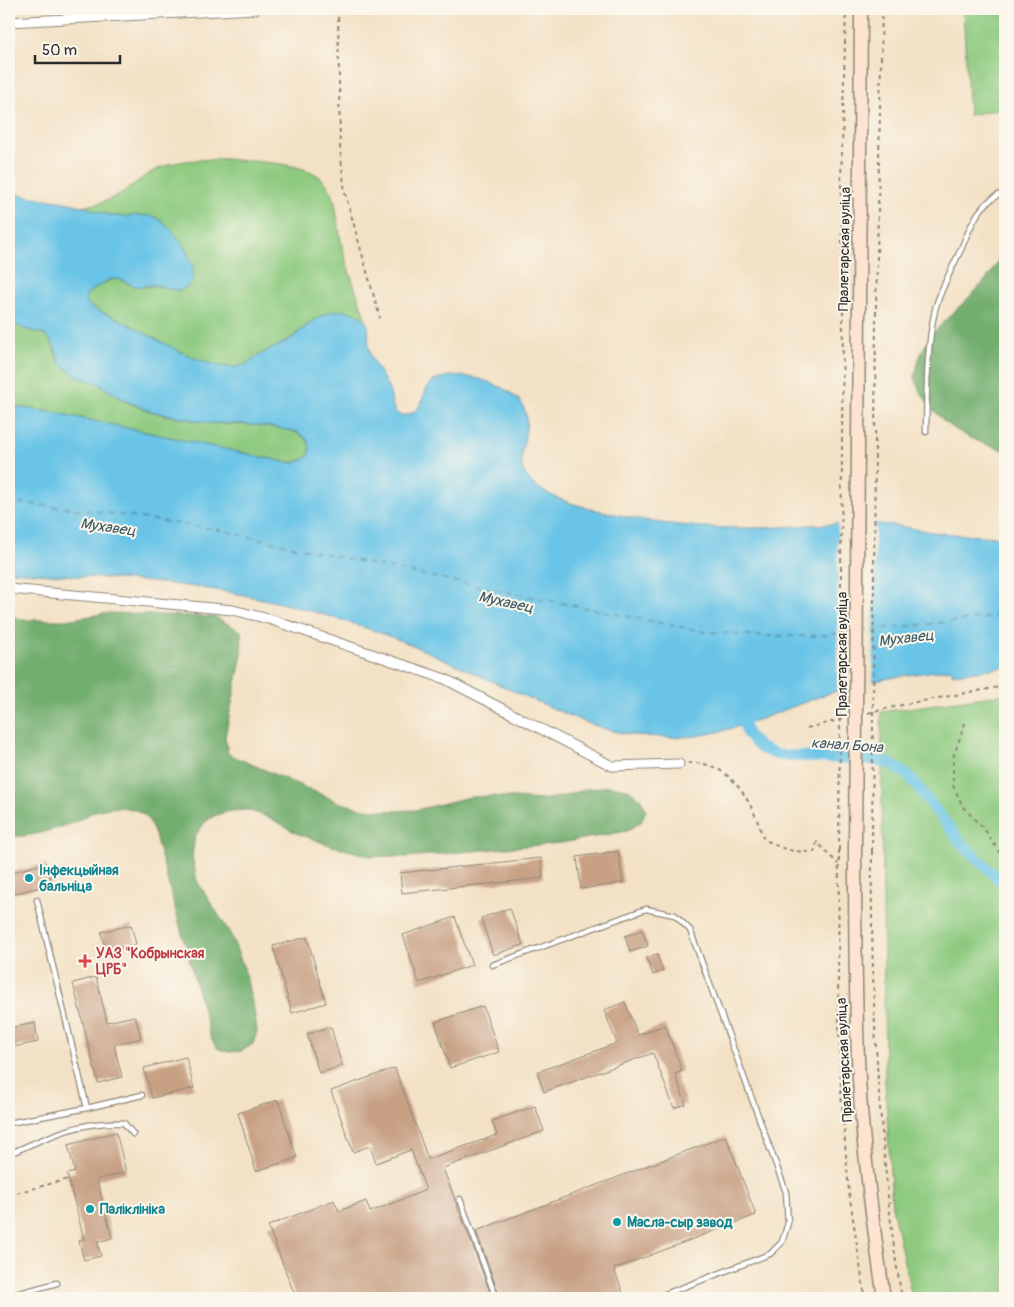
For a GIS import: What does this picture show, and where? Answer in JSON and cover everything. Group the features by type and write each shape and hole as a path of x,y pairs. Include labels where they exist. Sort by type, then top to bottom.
{"main road":[{"name":"Пралетарская вуліца","path":"861,9 855,964 859,1080 871,1215 884,1298"}],"street":[{"path":"9,22 256,9"},
{"path":"9,588 233,610 269,619 445,679 612,766 679,764"}],"lane":[{"path":"926,432 928,350 935,308 974,220 983,206 999,194 1005,192"},
{"path":"37,900 87,1108"},
{"path":"492,965 646,909 675,915 690,930 786,1192 788,1223 782,1242 770,1254 655,1298"},
{"path":"9,1123 142,1095"},
{"path":"9,1154 75,1128 105,1122 124,1123 133,1134"},
{"path":"460,1199 496,1298"},
{"path":"9,1296 58,1283"}],"path":[{"path":"338,9 340,148 344,184 380,318"},
{"path":"846,9 841,183 843,308 838,983 841,1093 850,1192 864,1298"},
{"path":"882,9 876,308 872,893 875,1018 880,1103 888,1203 902,1298"},
{"path":"864,714 911,703 1005,686"},
{"path":"807,728 845,719"},
{"path":"965,723 953,758 953,785 963,807 985,830 1005,861"},
{"path":"679,764 704,764 724,773 744,794 760,825 763,838 789,851 814,852 816,842 838,864"},
{"path":"9,1195 68,1179"}],"green space":[{"path":"963,9 1005,9 1005,108 969,115"},
{"path":"224,159 289,165 313,173 321,178 333,196 345,257 367,323 361,317 354,314 329,313 315,319 285,342 248,363 242,366 230,367 214,365 180,352 120,320 98,311 86,303 86,295 88,293 101,284 113,279 119,279 138,286 164,287 173,231 151,217 113,215 82,206 106,201 169,164 192,160"},
{"path":"1005,213 1005,450 974,440 946,422 926,400 919,389 915,377 922,351 931,337 987,278 996,265 999,258"},
{"path":"9,320 43,334 50,341 57,358 63,366 101,384 131,404 168,416 205,422 283,428 306,439 311,450 306,458 285,462 57,413 9,406"},
{"path":"9,613 21,620 66,620 109,613 215,617 241,631 242,655 225,736 228,754 341,803 364,809 416,810 470,797 491,796 540,800 608,786 628,789 641,799 646,810 641,822 627,831 561,843 407,857 370,856 332,846 296,833 270,818 248,810 230,811 216,815 205,822 195,836 192,856 197,881 230,933 244,968 257,1032 253,1044 242,1051 228,1052 217,1048 211,1039 155,835 151,824 142,813 129,808 106,808 49,831 25,836 9,836"},
{"path":"1005,694 1005,1298 912,1298 892,1206 885,1079 881,712"}],"water":[{"name":"Мухавец","path":"9,192 83,206 112,215 149,216 162,221 179,239 186,250 193,273 191,282 183,289 176,290 157,285 132,285 120,279 111,279 88,293 85,298 86,303 94,309 121,320 198,359 214,365 229,367 244,365 264,352 286,342 316,319 332,312 341,311 358,315 367,323 370,353 388,388 394,410 399,415 407,415 414,412 431,383 443,377 473,378 486,381 507,391 520,401 526,417 522,460 523,470 529,480 540,489 565,501 583,507 646,521 701,527 738,528 882,524 926,531 1005,537 1005,667 953,674 951,669 875,681 845,688 727,730 683,737 636,735 595,726 386,635 290,605 227,592 165,583 9,571 9,406 57,413 285,462 295,463 303,460 309,456 310,450 306,438 297,432 242,424 208,423 150,411 128,402 97,383 81,378 69,371 61,364 52,342 44,334 24,329 9,321"}],"pier":[{"path":"838,521 875,521 873,685 837,694"}],"building":[{"path":"618,851 623,883 581,889 577,857"},
{"path":"541,858 543,878 402,893 400,873"},
{"name":"Інфекцыйная бальніца","path":"46,863 52,884 9,895 9,873"},
{"path":"510,908 523,945 493,955 481,918"},
{"path":"455,917 472,965 419,983 403,935"},
{"path":"131,925 136,944 106,951 101,932"},
{"path":"642,930 648,946 630,952 625,936"},
{"path":"307,937 326,1003 292,1013 273,946"},
{"path":"657,954 663,971 653,975 646,958"},
{"path":"96,977 107,1022 135,1016 141,1038 114,1045 122,1077 98,1083 73,983"},
{"path":"625,1002 638,1035 665,1025 682,1071 675,1074 686,1104 674,1108 653,1053 544,1092 537,1072 617,1043 604,1010"},
{"path":"483,1006 499,1052 450,1068 435,1022"},
{"path":"35,1023 38,1042 9,1048 9,1028"},
{"path":"331,1027 342,1066 319,1073 307,1034"},
{"path":"186,1057 194,1088 152,1098 144,1068"},
{"path":"395,1068 428,1159 497,1135 492,1121 535,1106 544,1131 443,1168 491,1295 483,1298 296,1298 268,1226 334,1200 339,1211 366,1201 370,1212 426,1190 411,1150 376,1163 370,1146 353,1152 331,1091"},
{"path":"278,1100 297,1158 256,1171 238,1113"},
{"name":"Паліклініка","path":"116,1132 126,1172 97,1180 112,1238 97,1242 101,1256 84,1260 79,1241 84,1239 67,1174 75,1172 68,1145"},
{"name":"Масла-сыр завод","path":"726,1136 756,1215 614,1269 625,1298 505,1298 502,1291 498,1292 476,1231"}],"waterway":[{"name":"канал Бона","path":"739,712 748,735 760,748 778,755 872,760 889,763 909,776 963,845 1005,885"}],"ferry route":[{"path":"9,502 87,510 220,530 389,568 705,632 765,636 817,636 850,632"},
{"path":"862,631 1005,616"}],"place":[{"name":"Інфекцыйная бальніца","path":"29,878"},
{"name":"УАЗ \"Кобрынская ЦРБ\"","path":"85,961"},
{"name":"Паліклініка","path":"90,1209"},
{"name":"Масла-сыр завод","path":"617,1222"}]}
